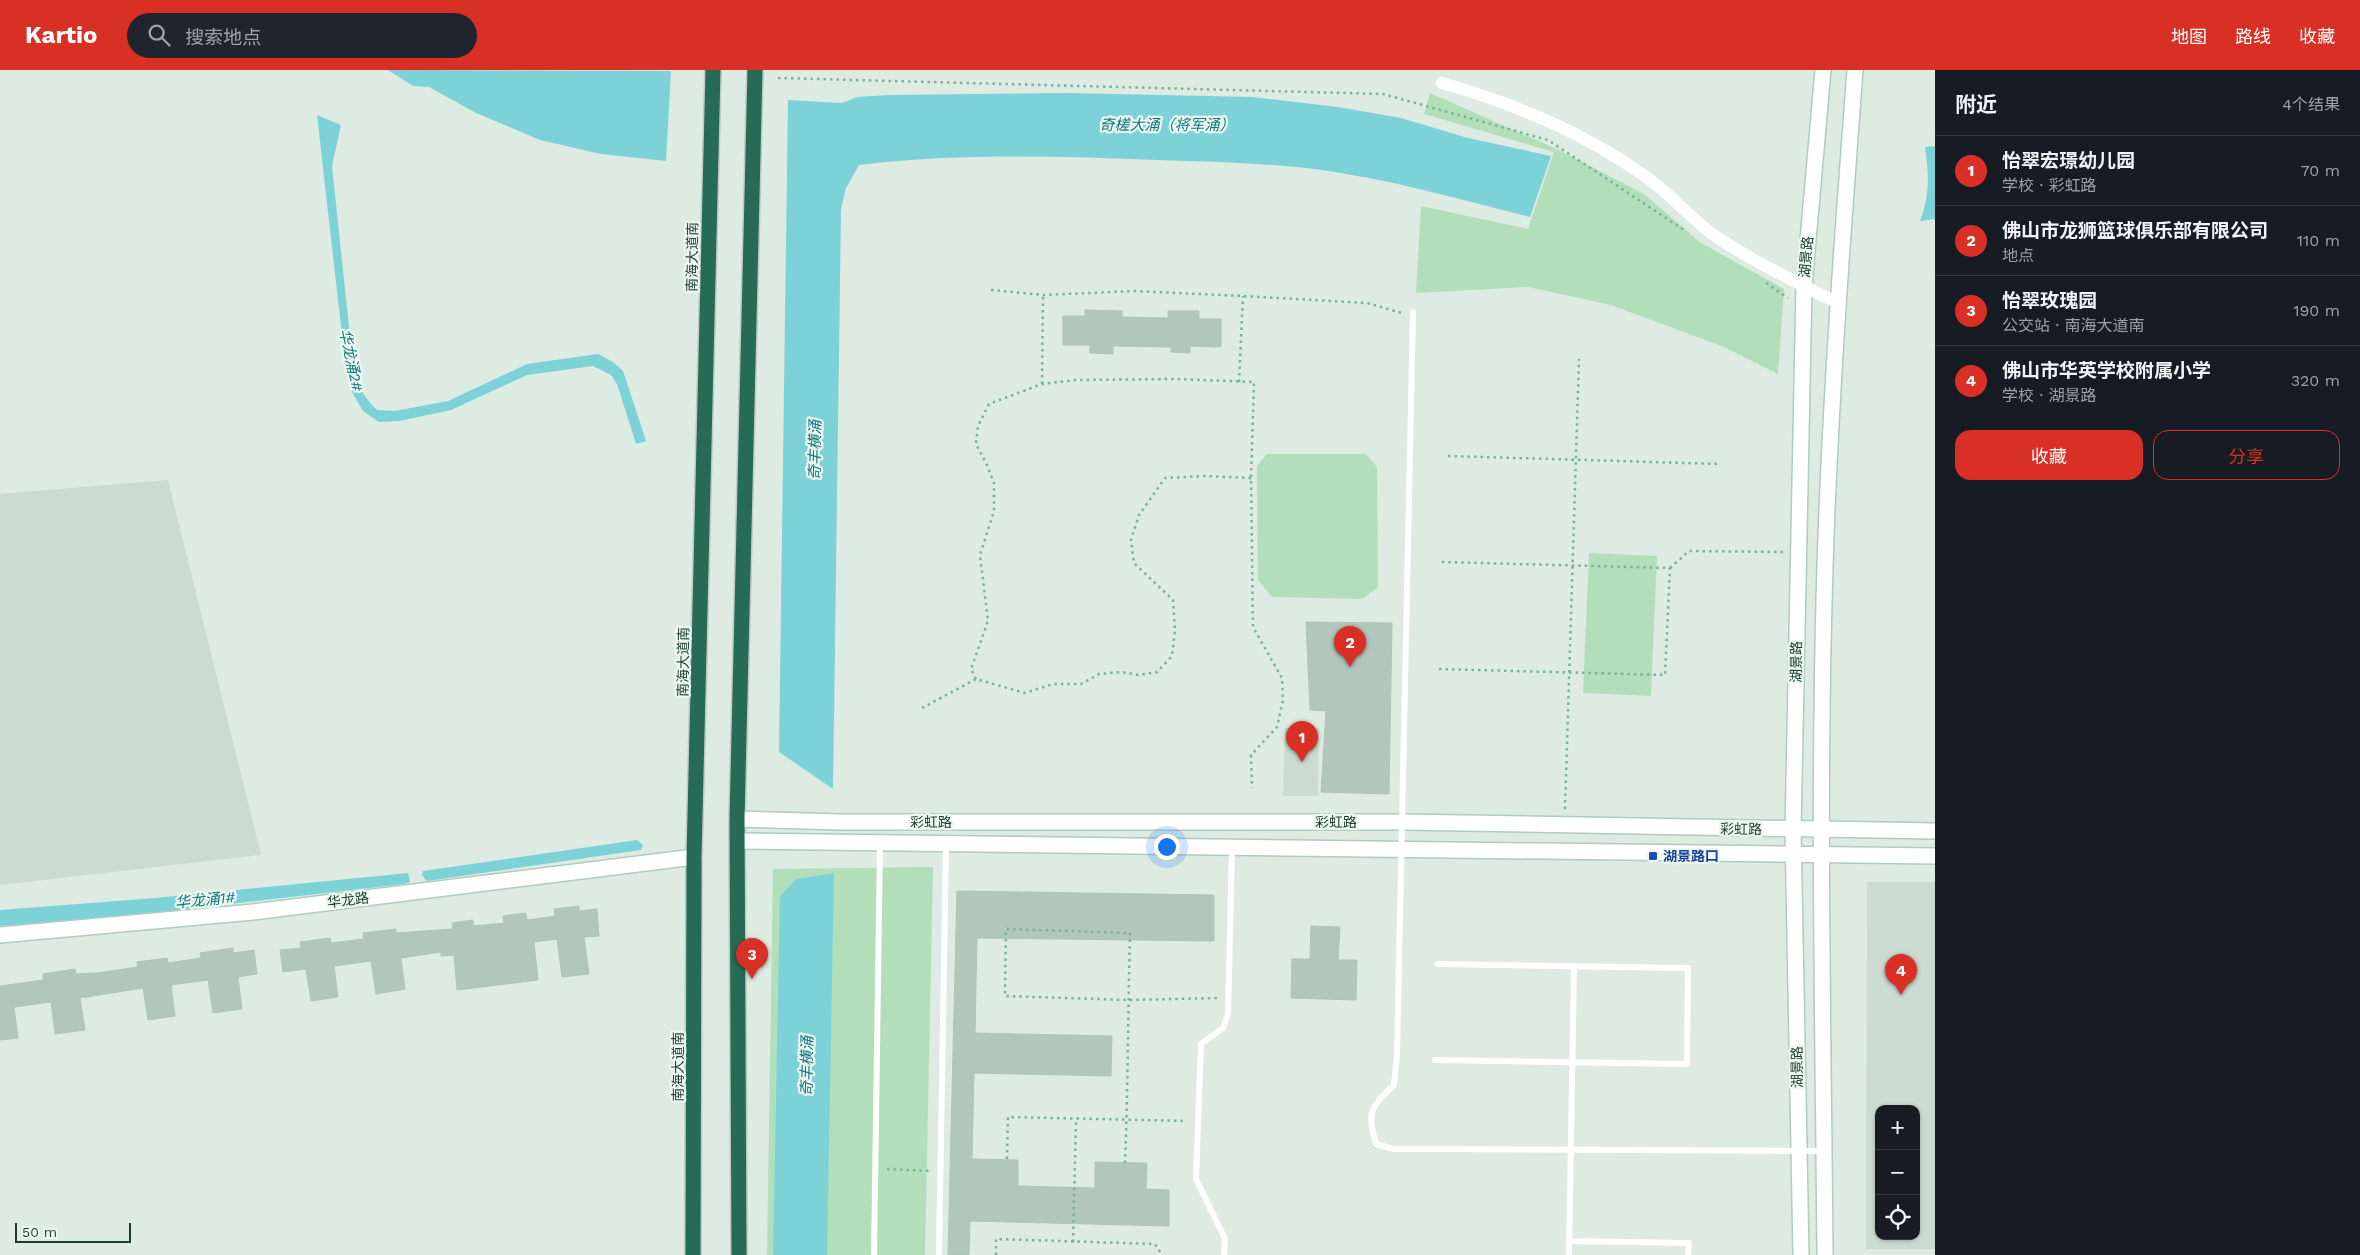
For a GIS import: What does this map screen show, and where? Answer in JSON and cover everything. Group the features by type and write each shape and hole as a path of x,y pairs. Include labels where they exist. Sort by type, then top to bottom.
{"highway":[{"name":"南海大道南","path":"693,1255 694,856 713,70"},
{"path":"739,1255 740,1066 737,819 755,70"}],"street":[{"name":"湖景路","path":"1801,1255 1792,854 1803,309 1823,70"},
{"name":"湖景路","path":"1825,1255 1821,830 1827,513 1838,303 1855,70"},
{"path":"1442,82 1491,96 1583,138 1653,182 1710,232 1761,265 1838,303"},
{"name":"彩虹路","path":"737,819 840,822 1403,822 1935,831"},
{"name":"彩虹路","path":"737,841 772,843 1232,846 1935,856"},
{"name":"华龙路","path":"0,935 253,912 694,856"}],"lane":[{"path":"1413,312 1403,848 1394,1085 1373,1106 1370,1122 1376,1144 1394,1149 1824,1151"},
{"path":"874,1255 880,843"},
{"path":"938,1255 946,843"},
{"path":"1224,1255 1225,1239 1196,1179 1201,1044 1223,1028 1228,1014 1232,846"},
{"path":"1435,1060 1687,1064 1688,968 1438,964"},
{"path":"1569,1255 1574,966"},
{"path":"1569,1241 1689,1243 1688,1255"}],"path":[{"path":"778,78 1383,94 1548,140 1686,231"},
{"path":"1759,279 1803,309"},
{"path":"991,290 1043,295 1134,291 1242,296 1367,303 1402,313 1413,312"},
{"path":"1042,384 1043,295"},
{"path":"1239,382 1242,296"},
{"path":"1565,825 1579,359"},
{"path":"976,679 971,669 988,621 980,555 994,511 994,483 988,465 976,444 978,426 990,404 1042,384 1113,378 1254,382 1251,478 1253,626 1282,678 1283,700 1277,727 1251,756 1252,788"},
{"path":"1448,456 1720,464"},
{"path":"922,708 976,679 1025,693 1053,684 1081,684 1099,674 1157,672 1172,656 1175,630 1173,600 1134,563 1131,540 1139,515 1165,478 1204,476 1251,478"},
{"path":"1441,562 1670,568 1689,551 1798,552"},
{"path":"1439,669 1665,675 1670,568"},
{"path":"1125,1163 1128,1000 1130,933 1006,929 1004,996 1128,1000 1228,998"},
{"path":"1007,1160 1008,1117 1199,1122"},
{"path":"1073,1242 1076,1119"},
{"path":"875,1168 940,1171"},
{"path":"996,1255 996,1239 1154,1244 1162,1255"}],"shaded area":[{"path":"168,480 261,855 0,885 0,494"},
{"path":"1285,728 1319,728 1318,796 1283,796"},
{"path":"1867,882 1935,882 1935,1249 1866,1249"}],"green space":[{"path":"1430,93 1561,151 1644,194 1701,243 1784,289 1778,374 1724,347 1611,305 1528,287 1416,293 1421,206 1528,229 1554,152 1424,114"},
{"path":"1267,454 1366,454 1377,467 1378,587 1362,599 1272,597 1258,580 1257,466"},
{"path":"1589,553 1657,556 1651,696 1583,693"},
{"path":"933,867 925,1255 767,1255 773,869"}],"water":[{"path":"388,70 671,71 666,161 601,154 540,140 476,113 429,87 413,86"},
{"path":"1070,93 1252,97 1338,107 1401,118 1468,138 1551,156 1530,217 1369,178 1275,165 1008,156 896,161 859,165 846,188 841,209 833,789 779,752 788,100 842,103 857,97 889,95"},
{"name":"华龙涌2#","path":"317,115 341,125 332,166 351,346 361,391 377,410 395,411 448,401 527,364 598,354 613,362 623,371 646,441 636,444 617,384 611,375 593,366 527,375 451,410 399,421 379,422 363,411 352,392 343,344"},
{"path":"1935,146 1935,219 1920,221 1926,202 1928,184 1925,147"},
{"path":"637,840 643,845 641,850 427,881 422,875 423,871"},
{"name":"华龙涌1#","path":"408,873 410,882 404,884 143,914 0,926 0,910 155,898"},
{"name":"奇丰横涌","path":"834,873 827,1255 773,1255 780,896 796,879"}],"building":[{"path":"1085,310 1122,311 1122,317 1168,318 1168,311 1199,311 1199,319 1221,319 1221,347 1190,346 1190,353 1171,352 1171,347 1113,346 1113,354 1090,353 1090,345 1063,345 1063,316 1085,316"},
{"path":"1306,622 1392,623 1389,794 1321,792 1326,711 1310,710"},
{"path":"957,891 1214,895 1214,941 977,938 975,1033 1112,1036 1111,1076 974,1073 972,1159 1018,1160 1018,1186 1095,1188 1095,1162 1147,1163 1146,1189 1169,1190 1169,1226 970,1221 969,1255 948,1255"},
{"path":"579,906 579,911 597,909 599,936 584,937 589,974 562,977 557,939 534,942 538,980 457,990 454,955 441,956 441,952 401,958 405,989 376,994 371,961 334,966 338,997 311,1001 306,969 283,972 280,950 301,948 300,942 330,938 331,943 364,939 363,933 396,929 396,933 453,929 452,923 473,920 473,926 504,923 503,916 526,913 527,920 555,916 554,909"},
{"path":"1311,926 1340,927 1338,960 1357,960 1356,1000 1291,998 1292,959 1310,959"},
{"path":"233,948 233,953 254,950 257,974 238,977 242,1009 213,1013 208,980 171,985 175,1016 148,1020 143,988 80,998 85,1030 55,1034 51,1002 14,1007 18,1038 0,1040 0,986 43,980 43,974 75,969 76,974 97,973 138,967 137,962 167,958 168,963 201,958 200,953"}],"place":[{"name":"佛山市龙狮篮球俱乐部有限公司","path":"1350,667"},
{"name":"怡翠宏璟幼儿园","path":"1302,762"},
{"name":"湖景路口","path":"1653,856"},
{"name":"怡翠玫瑰园","path":"752,979"},
{"name":"佛山市华英学校附属小学","path":"1901,995"}],"water label":[{"name":"奇槎大涌（将军涌）","path":"1167,125"}]}
